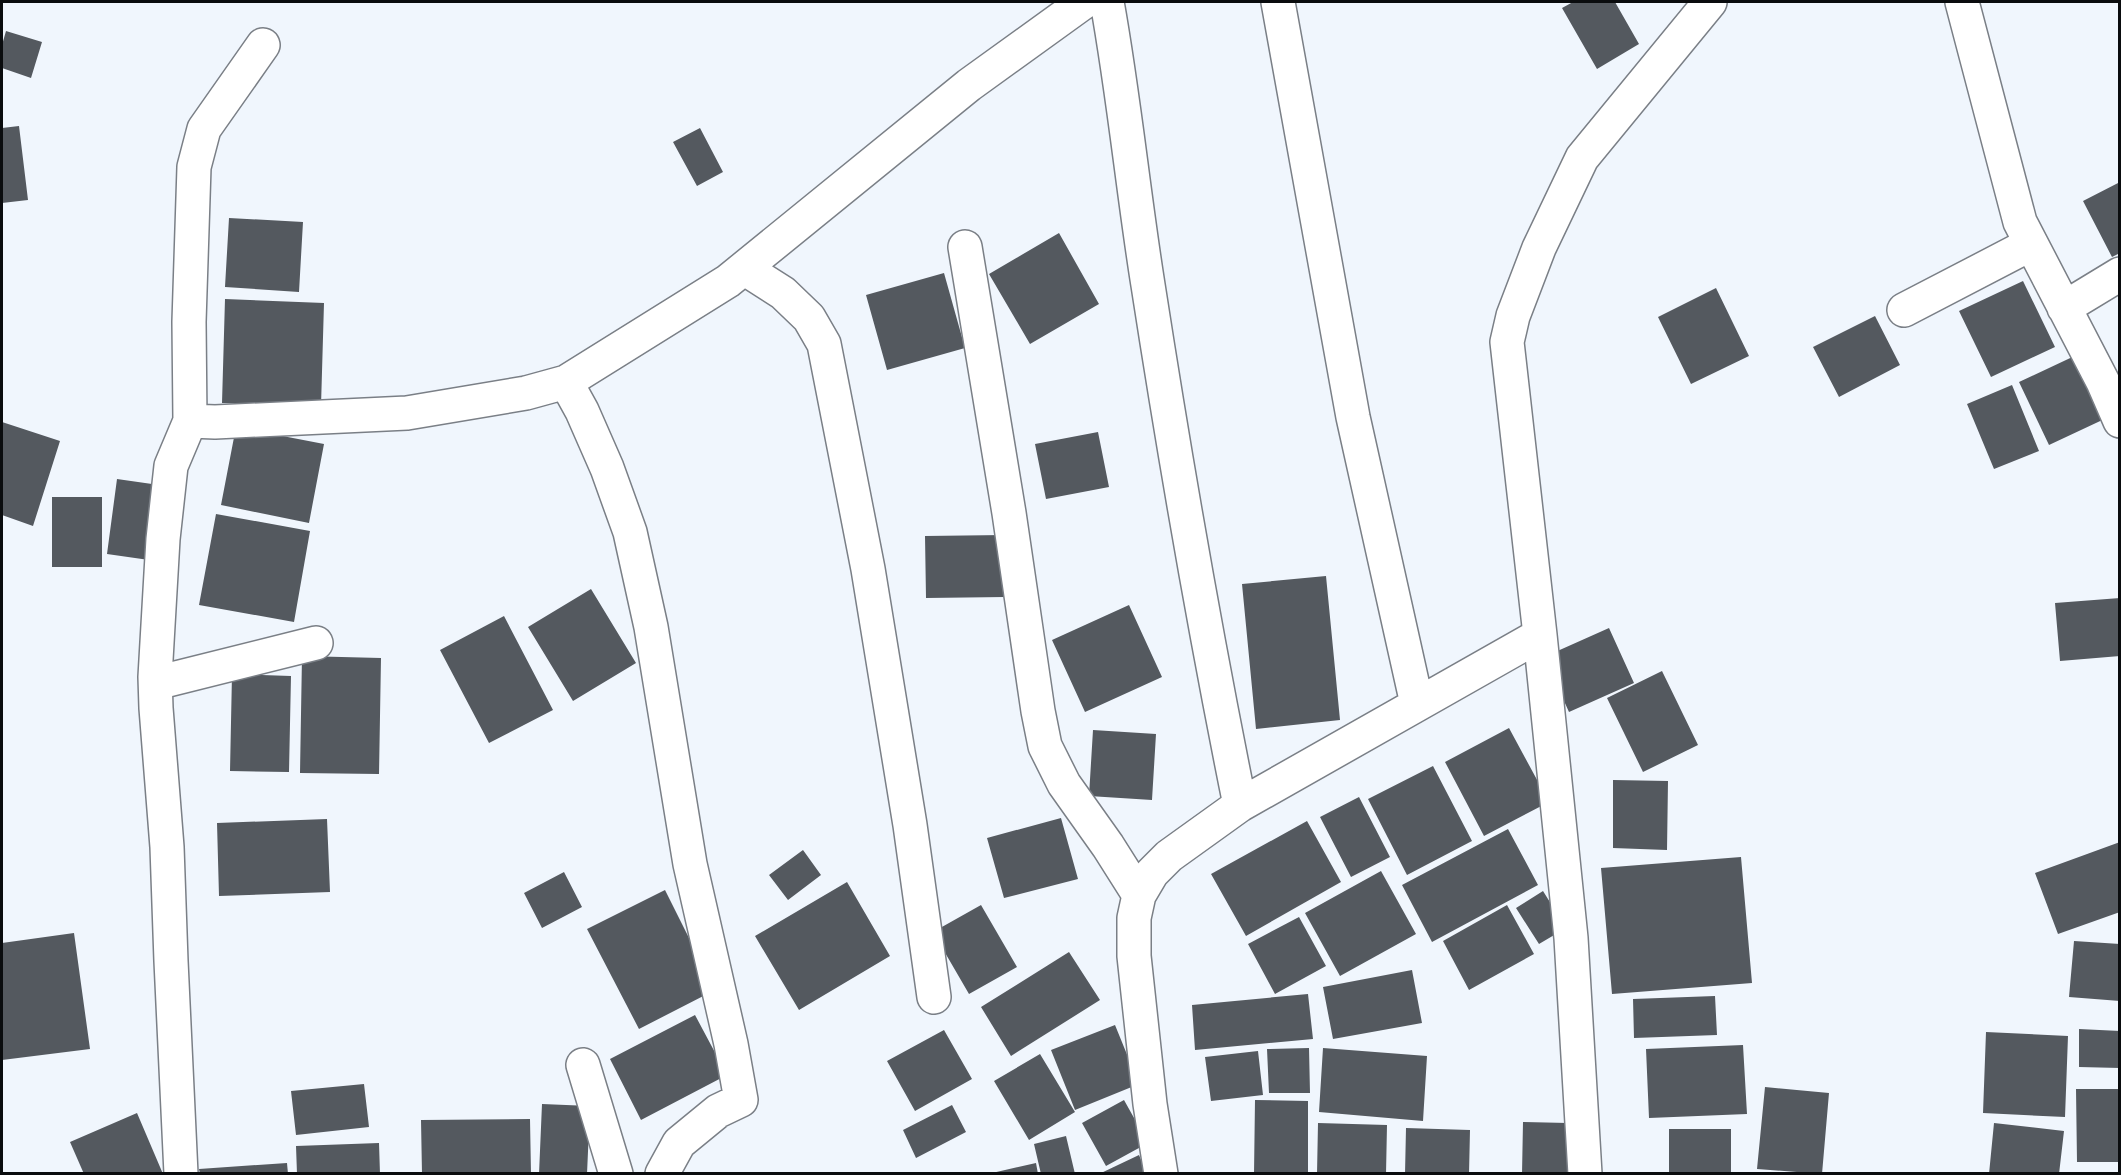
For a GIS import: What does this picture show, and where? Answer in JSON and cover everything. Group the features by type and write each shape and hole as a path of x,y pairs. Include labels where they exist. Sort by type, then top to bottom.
{"street":[{"path":"190,421 215,422 407,413 525,393 566,382 728,281 969,85 1084,2"},
{"path":"1107,2 1170,420 1214,676 1240,805"},
{"path":"1278,2 1353,417 1417,704"},
{"path":"1586,1173 1571,938 1507,342 1513,316 1539,248 1581,158 1710,2"},
{"path":"1962,2 2020,222 2103,382 2120,420"},
{"path":"181,1173 167,847 156,708 158,615 163,539 171,466 190,421 189,322 194,167 204,129 263,45"},
{"path":"1904,310 2031,244"},
{"path":"965,247 1009,513 1038,711 1046,746 1064,784 1139,895"},
{"path":"744,268 783,293 809,318 824,344 868,569 910,825 934,997"},
{"path":"2064,308 2120,274"},
{"path":"566,382 582,411 607,468 630,532 651,627 690,864 731,1044 741,1100 718,1111 679,1143 662,1173"},
{"path":"1161,1173 1150,1104 1134,956 1134,918 1139,895 1152,873 1169,856 1240,805 1540,635"},
{"path":"156,683 316,643"},
{"path":"583,1065 616,1173"}],"building":[{"path":"1573,2 1615,2 1639,44 1597,69 1562,8"},
{"path":"6,31 42,42 31,78 2,68 2,45"},
{"path":"19,126 28,200 2,203 2,128"},
{"path":"700,128 723,172 697,186 673,142"},
{"path":"2120,182 2120,253 2112,257 2083,201"},
{"path":"229,218 303,222 299,292 225,287"},
{"path":"1059,233 1099,304 1030,344 989,274"},
{"path":"944,273 965,348 887,370 866,295"},
{"path":"2023,281 2055,347 1991,377 1959,311"},
{"path":"1716,288 1749,356 1691,384 1658,317"},
{"path":"225,299 324,303 321,406 222,403"},
{"path":"1875,316 1900,365 1839,397 1813,347"},
{"path":"2083,352 2113,415 2049,445 2019,382"},
{"path":"2012,385 2039,451 1994,469 1967,404"},
{"path":"2,422 60,441 33,526 2,515"},
{"path":"236,427 324,444 309,523 221,505"},
{"path":"1098,432 1109,487 1046,499 1035,444"},
{"path":"117,479 166,486 156,561 107,554"},
{"path":"52,497 102,497 102,567 52,567"},
{"path":"216,514 310,531 294,622 199,605"},
{"path":"1004,535 1005,597 926,598 925,536"},
{"path":"1326,576 1340,720 1256,729 1242,584"},
{"path":"591,589 636,663 573,701 528,627"},
{"path":"2120,598 2120,656 2060,661 2055,603"},
{"path":"1129,605 1162,677 1085,712 1052,640"},
{"path":"504,616 553,710 489,743 440,650"},
{"path":"1609,628 1634,683 1569,712 1544,657"},
{"path":"302,656 381,658 379,774 300,773"},
{"path":"1662,671 1698,745 1643,772 1607,698"},
{"path":"232,674 291,676 289,772 230,771"},
{"path":"1509,728 1549,802 1484,836 1445,762"},
{"path":"1093,730 1156,734 1152,800 1089,796"},
{"path":"1433,766 1472,841 1407,875 1368,799"},
{"path":"1613,780 1668,781 1667,850 1613,848"},
{"path":"1359,797 1390,857 1351,877 1320,817"},
{"path":"1061,818 1078,879 1004,898 987,838"},
{"path":"327,819 330,892 219,896 217,823"},
{"path":"1307,821 1341,882 1246,936 1211,874"},
{"path":"1508,829 1538,885 1432,942 1402,885"},
{"path":"2120,842 2120,912 2058,934 2035,873"},
{"path":"803,850 821,875 788,900 769,875"},
{"path":"1741,857 1752,983 1612,994 1601,868"},
{"path":"1381,871 1416,934 1340,976 1305,913"},
{"path":"564,872 582,907 542,928 524,893"},
{"path":"847,882 890,956 799,1010 755,936"},
{"path":"665,890 715,990 639,1029 587,929"},
{"path":"1543,891 1566,928 1539,944 1516,908"},
{"path":"981,905 1017,967 969,994 933,932"},
{"path":"1507,905 1534,954 1469,990 1443,941"},
{"path":"1299,917 1326,966 1275,994 1248,944"},
{"path":"74,933 90,1049 2,1060 2,943"},
{"path":"2074,941 2120,944 2120,1001 2069,997"},
{"path":"1069,952 1100,1000 1011,1056 981,1007"},
{"path":"1412,970 1422,1023 1333,1039 1323,987"},
{"path":"1308,994 1313,1039 1195,1050 1192,1005"},
{"path":"1715,996 1717,1035 1634,1038 1633,999"},
{"path":"695,1015 727,1075 641,1120 610,1059"},
{"path":"1115,1025 1139,1084 1075,1110 1051,1050"},
{"path":"2079,1029 2120,1031 2120,1068 2079,1067"},
{"path":"944,1030 972,1079 915,1111 887,1061"},
{"path":"1986,1032 2068,1036 2065,1117 1983,1113"},
{"path":"1743,1045 1747,1114 1649,1118 1646,1049"},
{"path":"1309,1048 1310,1093 1269,1093 1267,1049"},
{"path":"1323,1048 1427,1056 1423,1121 1319,1112"},
{"path":"1258,1051 1263,1095 1211,1101 1205,1057"},
{"path":"1040,1054 1075,1112 1029,1140 994,1081"},
{"path":"364,1084 369,1127 296,1135 291,1091"},
{"path":"1765,1087 1829,1093 1822,1174 1757,1169"},
{"path":"2076,1089 2120,1089 2120,1162 2077,1162"},
{"path":"1124,1100 1148,1143 1106,1166 1082,1123"},
{"path":"1255,1100 1308,1101 1308,1174 1254,1174"},
{"path":"542,1104 590,1106 587,1174 539,1174"},
{"path":"952,1105 966,1132 916,1158 903,1130"},
{"path":"137,1113 163,1174 84,1174 70,1142"},
{"path":"530,1119 531,1174 422,1174 421,1120"},
{"path":"1523,1122 1568,1123 1568,1174 1522,1174"},
{"path":"1318,1123 1387,1125 1386,1174 1317,1174"},
{"path":"1994,1123 2064,1131 2059,1174 1989,1174"},
{"path":"1406,1128 1470,1130 1469,1174 1405,1174"},
{"path":"1669,1129 1731,1129 1731,1174 1669,1174"},
{"path":"1066,1136 1075,1174 1041,1174 1034,1144"},
{"path":"379,1143 380,1174 297,1174 296,1146"},
{"path":"1139,1155 1147,1174 1099,1174"},
{"path":"287,1163 288,1174 200,1174 199,1169"},
{"path":"1036,1163 1038,1174 992,1174 992,1173"}]}
